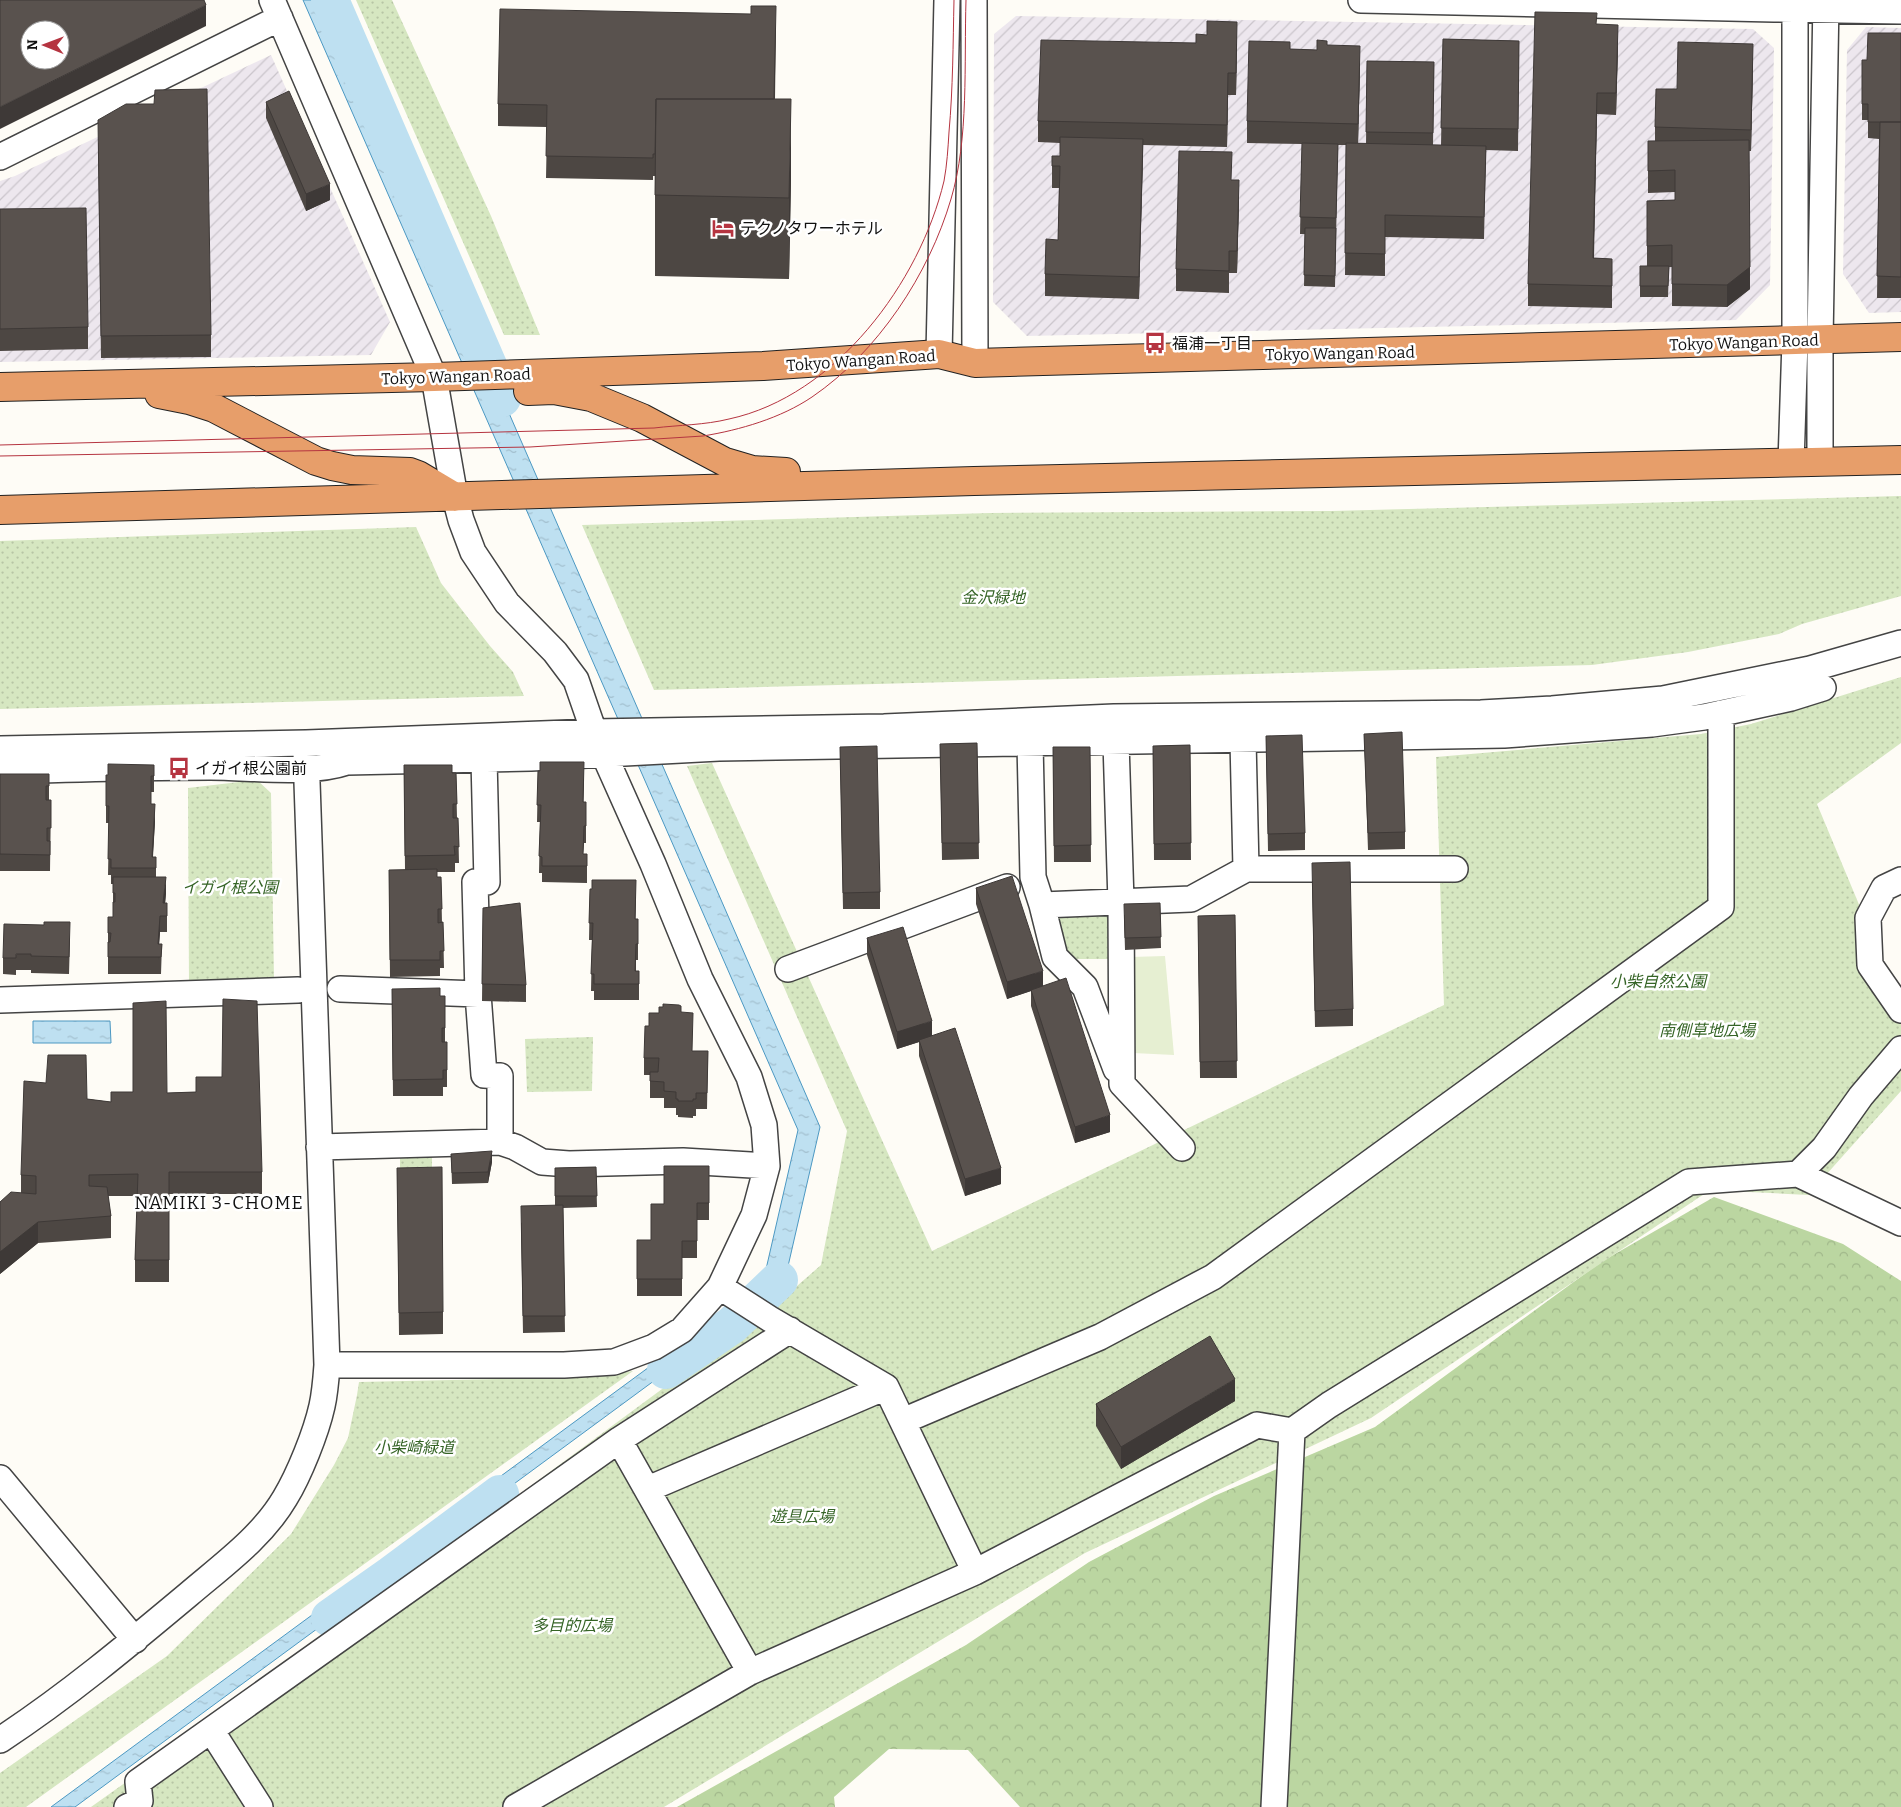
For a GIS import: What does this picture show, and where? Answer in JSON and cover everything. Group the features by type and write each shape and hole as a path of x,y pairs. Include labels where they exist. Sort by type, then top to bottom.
{"highway":[{"name":"Tokyo Wangan Road","path":"0,387 434,377 763,366 939,354 975,363 1901,337"},
{"path":"434,377 452,390 459,391 554,390 591,397 642,418 726,462 752,470 919,473 974,481"},
{"path":"74,385 147,392 189,400 234,417 257,432 316,461 352,470 410,472 455,497"},
{"path":"0,510 974,481 1901,460"}],"street":[{"path":"939,354 946,0"},
{"path":"974,0 975,363"},
{"path":"1361,0 1826,5 1901,10"},
{"path":"1795,5 1807,340 1820,462"},
{"path":"1791,463 1807,340 1826,5"},
{"path":"0,157 276,9 434,377 455,497 473,552 507,603 555,652 576,680 599,743 653,864 700,979 749,1077 764,1125 767,1166 754,1215 727,1291 682,1330 654,1347 614,1362 564,1365 327,1365"},
{"path":"0,749 306,743 599,743 671,741 884,727 1114,717 1481,713 1663,698 1810,669 1901,643"},
{"path":"671,741 729,748 1504,735 1652,724 1721,713 1791,698 1823,688"},
{"path":"903,1421 1100,1337 1213,1277 1721,907 1721,713"},
{"path":"1244,740 1246,869"},
{"path":"1116,742 1121,902 1122,1084"},
{"path":"0,1740 39,1714 134,1640 243,1548 266,1524 285,1498 309,1447 322,1406 327,1365 306,743"},
{"path":"0,771 210,767 307,768 335,766 347,762 484,759 599,743"},
{"path":"1030,743 1032,877 1042,905 1055,957 1085,988 1122,1084 1182,1148"},
{"path":"484,759 487,882 475,882 478,994 484,1075 500,1076 500,1142"},
{"path":"1042,905 1191,900 1246,869 1455,868"},
{"path":"788,969 1032,877"},
{"path":"1901,880 1884,888 1868,918 1870,965 1901,1010"},
{"path":"340,989 478,994"},
{"path":"0,1000 298,990"},
{"path":"1798,1174 1824,1148 1861,1096 1901,1049"},
{"path":"319,1147 500,1142 515,1147 542,1162 569,1164 683,1162 767,1166"},
{"path":"516,1807 750,1672 975,1572 1257,1425 1292,1431 1337,1400 1689,1182 1798,1174 1901,1223"},
{"path":"727,1291 780,1325 886,1387 975,1572"},
{"path":"137,1805 138,1782 780,1325"},
{"path":"648,1489 886,1387"},
{"path":"1274,1807 1292,1431"},
{"path":"619,1440 750,1672"},
{"path":"0,1478 134,1640"},
{"path":"211,1730 257,1806"}],"shaded area":[{"path":"1016,16 1753,29 1774,48 1770,285 1736,320 1027,336 993,302 994,34"},
{"path":"1866,27 1901,28 1901,312 1869,313 1843,274 1847,50"},
{"path":"271,55 390,322 371,355 0,362 0,181 15,176"}],"green space":[{"path":"356,0 392,0 491,216 540,335 504,335"},
{"name":"金沢緑地","path":"1901,496 1901,596 1802,624 1779,634 1688,652 1592,665 654,690 582,525 990,513 1332,511"},
{"path":"416,527 441,583 490,646 513,672 524,696 0,709 0,541"},
{"name":"小柴自然公園","path":"1901,677 1901,743 1817,804 1901,1005 1901,1091 1808,1195 1710,1190 1371,1418 1085,1553 664,1807 91,1807 219,1716 773,1307 821,1265 847,1131 687,766 712,763 932,1251 1444,1005 1436,757 1701,734 1751,724"},
{"name":"イガイ根公園","path":"257,780 271,793 274,980 189,985 188,788"},
{"path":"1111,914 1112,959 1067,959 1052,916"},
{"path":"1165,956 1174,1055 1133,1053 1131,957"},
{"path":"593,1037 592,1091 527,1092 525,1039"},
{"path":"432,1155 432,1170 400,1170 400,1156"},
{"path":"1714,1197 1843,1244 1901,1281 1901,1807 1020,1807 968,1750 889,1749 834,1797 835,1807 677,1807 966,1645 1089,1562 1214,1496 1375,1427 1601,1262"},
{"name":"小柴崎緑道","path":"633,1371 26,1807 0,1807 0,1773 167,1656 291,1534 334,1465 348,1438 359,1382 586,1377"}],"water":[{"path":"303,0 329,0 820,1127 786,1275 738,1319 75,1807 51,1807 728,1309 764,1278 798,1130"},
{"path":"33,1021 110,1021 111,1043 33,1043"}],"building":[{"path":"0,0 204,0 206,5 0,107"},
{"path":"751,6 776,6 774,99 656,99 655,154 653,154 653,158 546,156 547,105 498,104 500,9 751,14"},
{"path":"1535,12 1597,13 1596,24 1618,25 1616,93 1597,93 1593,258 1612,259 1612,286 1528,284"},
{"path":"1207,21 1237,22 1236,73 1228,73 1227,125 1038,121 1041,40 1196,43 1196,34 1207,35"},
{"path":"1868,33 1901,33 1901,122 1868,122 1868,104 1862,104 1862,60 1867,60"},
{"path":"1443,39 1519,41 1518,129 1441,128"},
{"path":"1317,40 1327,41 1327,45 1360,46 1358,124 1247,121 1249,41 1290,42 1290,49 1317,50"},
{"path":"1678,42 1753,44 1751,130 1655,127 1656,89 1677,89"},
{"path":"1367,61 1434,62 1433,133 1366,132"},
{"path":"207,89 211,335 101,336 98,120 126,104 154,104 155,90"},
{"path":"289,91 330,184 306,194 266,102"},
{"path":"656,99 791,99 789,198 655,195"},
{"path":"1880,122 1901,122 1901,277 1877,276"},
{"path":"1060,137 1143,139 1139,277 1045,274 1046,239 1058,240 1060,166 1052,166 1052,156 1060,156"},
{"path":"1749,140 1750,267 1727,285 1672,284 1672,245 1647,246 1647,201 1675,200 1675,170 1648,171 1648,141"},
{"path":"1302,143 1338,144 1336,218 1300,217"},
{"path":"1346,143 1486,146 1484,217 1385,215 1385,254 1345,253"},
{"path":"1179,151 1232,152 1231,180 1239,180 1237,251 1229,251 1229,271 1176,269"},
{"path":"86,208 88,327 0,329 0,209"},
{"path":"1305,228 1336,228 1335,276 1304,275"},
{"path":"1640,266 1669,266 1668,286 1640,286"},
{"path":"1402,732 1405,832 1368,833 1364,734"},
{"path":"1302,735 1305,833 1268,834 1266,736"},
{"path":"977,743 979,843 942,843 940,744"},
{"path":"1190,745 1191,843 1154,844 1153,746"},
{"path":"877,746 880,892 843,893 840,747"},
{"path":"1053,747 1090,747 1091,845 1054,846"},
{"path":"540,762 584,762 583,802 586,802 586,826 584,826 583,854 587,854 587,866 542,866 542,857 539,856 541,805 537,805"},
{"path":"108,764 154,765 154,776 151,776 151,804 155,804 152,857 156,857 156,868 111,868 111,859 108,859 109,806 106,806"},
{"path":"404,765 452,765 452,773 456,773 457,804 453,804 453,818 458,818 459,847 454,846 455,855 405,856"},
{"path":"0,774 49,774 49,786 46,786 46,800 51,800 51,828 47,828 47,841 50,841 50,855 0,854"},
{"path":"1350,862 1353,1009 1315,1011 1312,863"},
{"path":"437,869 437,877 441,877 442,909 438,909 438,923 443,922 444,951 440,951 440,960 390,960 389,870"},
{"path":"1012,876 1043,971 1007,982 976,888"},
{"path":"113,877 166,877 163,903 167,903 167,916 160,916 158,944 162,944 161,957 108,957 108,942 110,942 111,933 108,933 108,917 113,917 113,902 115,902"},
{"path":"592,880 636,880 635,919 638,919 638,944 636,944 635,971 639,971 639,984 594,984 594,974 591,974 593,923 589,923"},
{"path":"520,903 526,985 482,984 483,908"},
{"path":"1160,903 1161,937 1125,938 1124,904"},
{"path":"1235,915 1237,1061 1200,1062 1198,916"},
{"path":"44,922 70,922 69,957 16,954 16,958 3,958 4,924 44,925"},
{"path":"903,927 932,1021 897,1032 867,938"},
{"path":"1066,978 1110,1115 1075,1127 1031,990"},
{"path":"440,988 440,996 445,996 445,1028 442,1028 442,1042 447,1042 447,1070 443,1070 443,1079 393,1080 392,989"},
{"path":"223,999 257,1001 262,1172 169,1172 169,1260 135,1260 138,1174 89,1175 89,1186 107,1187 111,1216 38,1222 0,1252 0,1202 11,1192 36,1194 36,1176 21,1175 24,1081 46,1083 48,1055 86,1055 87,1099 111,1102 111,1092 133,1092 133,1003 166,1001 167,1093 196,1092 196,1077 222,1077"},
{"path":"663,1004 679,1005 681,1006 681,1012 693,1013 692,1051 708,1051 707,1093 696,1093 696,1099 693,1099 693,1101 678,1101 676,1099 676,1092 664,1091 664,1082 650,1081 650,1072 658,1072 659,1058 644,1058 645,1026 649,1026 649,1013 659,1013 659,1007 663,1007"},
{"path":"955,1028 1001,1168 965,1179 919,1040"},
{"path":"492,1151 488,1172 452,1173 451,1154"},
{"path":"664,1166 709,1166 709,1203 697,1203 697,1241 682,1241 682,1279 637,1279 637,1240 651,1240 651,1204 664,1204"},
{"path":"442,1167 443,1312 399,1313 397,1168"},
{"path":"596,1167 597,1196 555,1196 555,1168"},
{"path":"563,1205 565,1316 523,1316 521,1206"},
{"path":"1210,1336 1235,1379 1121,1447 1096,1404"}],"waterway":[{"path":"330,0 502,398"},
{"path":"666,1370 732,1325 779,1280"},
{"path":"330,1618 500,1494"}],"tram line":[{"path":"0,445 654,428 720,421 768,406 804,386 838,360 868,329 894,295 915,258 932,219 945,175 953,66 954,0"},
{"path":"0,456 530,447 703,436 746,427 787,411 812,397 836,379 858,358 898,309 915,283 929,255 951,199 961,151 965,101 966,0"}],"place":[{"name":"テクノタワーホテル","path":"723,228"},
{"name":"福浦一丁目","path":"1155,343"},
{"name":"イガイ根公園前","path":"179,768"}],"district":[{"name":"NAMIKI 3-CHOME","path":"219,1203"}],"park label":[{"name":"南側草地広場","path":"1707,1030"},
{"name":"遊具広場","path":"802,1516"},
{"name":"多目的広場","path":"572,1625"}]}
